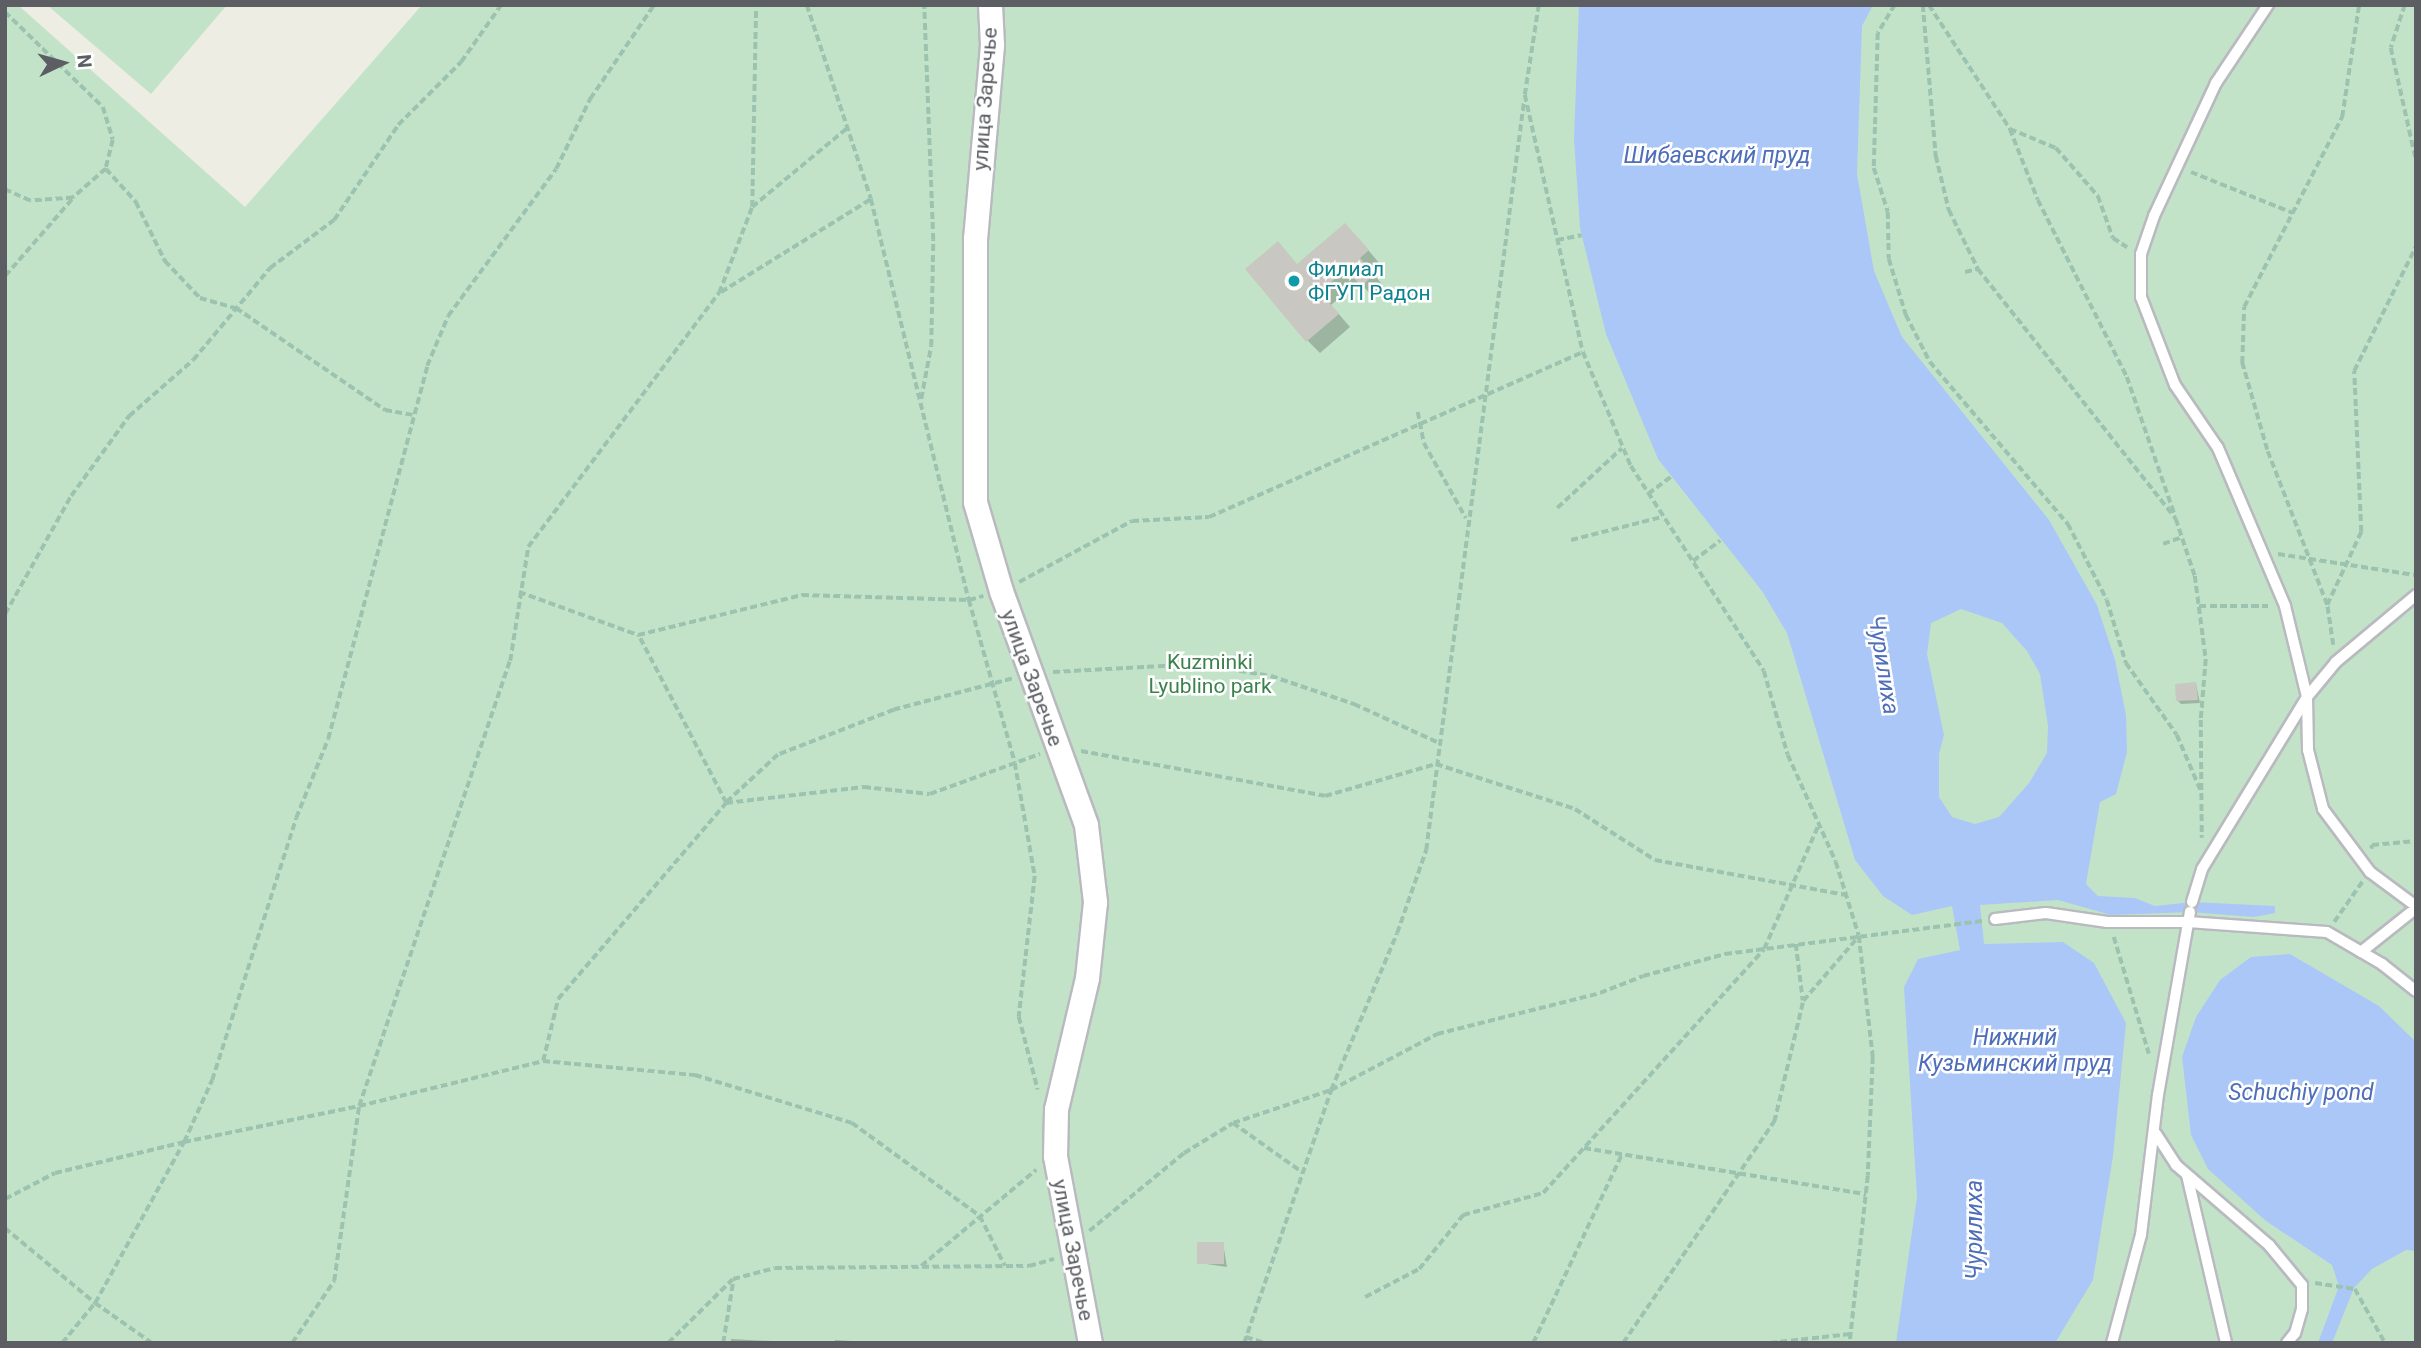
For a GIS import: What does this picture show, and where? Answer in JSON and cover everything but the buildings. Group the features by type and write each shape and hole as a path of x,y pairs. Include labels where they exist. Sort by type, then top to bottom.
{"street":[{"name":"улица Заречье","path":"990,5 992,45 975,238 975,502 1001,591 1086,825 1095,902 1087,978 1056,1109 1055,1156 1074,1243 1090,1343"}],"lane":[{"path":"2268,5 2216,83 2180,168 2154,216 2140,254 2141,297 2175,385 2218,448 2285,606 2307,697 2308,750 2323,810 2370,872 2413,909 2361,952"},
{"path":"2112,1343 2141,1235 2190,912 2202,869 2307,697 2336,662 2416,595"},
{"path":"1994,919 2046,913 2107,922 2190,912 2327,932 2361,952 2416,991"},
{"path":"2156,1134 2187,1175 2269,1245 2302,1285 2302,1309 2295,1333 2287,1343"},
{"path":"2187,1175 2226,1343"}],"path":[{"path":"5,614 71,496 129,416 193,359 270,268 334,220 398,125 461,62 501,5"},
{"path":"62,1343 95,1303 184,1142 212,1080 296,818 328,739 413,415 448,316 556,169 590,99 654,5"},
{"path":"292,1343 334,1281 359,1106 510,661 528,547 719,293 752,207 756,5"},
{"path":"807,5 871,199 968,600 995,683 1015,763 1035,876 1020,1017 1039,1093"},
{"path":"920,401 931,346 933,240 924,5"},
{"path":"1244,1343 1331,1090 1397,933 1426,850 1483,397 1539,5"},
{"path":"1895,5 1878,33 1874,168 1888,212 1889,259 1906,315 1930,362 2068,524 2107,600 2126,663 2177,735 2202,793"},
{"path":"1926,5 2010,129 2038,200 2127,377 2195,576 2206,659 2202,869"},
{"path":"1926,5 1936,156 1949,210 1978,269 2176,519"},
{"path":"2336,662 2327,605 2306,559 2242,363 2244,307 2342,117 2359,5"},
{"path":"2405,5 2391,48 2416,160"},
{"path":"5,12 103,107 113,139 106,169 72,198 5,276"},
{"path":"5,18 12,18"},
{"path":"1525,95 1583,352 1622,448 1648,495 1764,671 1788,755 1819,824 1859,936 1873,1057 1866,1194 1850,1343"},
{"path":"752,207 848,128"},
{"path":"2010,129 2056,148 2098,196 2113,238 2140,254"},
{"path":"2180,168 2293,213"},
{"path":"106,169 136,202 165,261 201,298 236,308 385,410 413,415"},
{"path":"5,190 30,201 72,198"},
{"path":"719,293 871,199"},
{"path":"1557,240 1582,235"},
{"path":"2327,605 2361,532 2354,371 2416,246"},
{"path":"1965,272 1978,269"},
{"path":"519,592 638,635 802,596 968,600 1001,591 1132,521 1209,517 1583,352"},
{"path":"1418,412 1424,443 1467,520"},
{"path":"1557,508 1622,448"},
{"path":"1648,495 1672,476"},
{"path":"1571,540 1662,517"},
{"path":"2163,544 2182,537"},
{"path":"1692,561 1720,541"},
{"path":"2262,551 2416,575"},
{"path":"2199,606 2285,606"},
{"path":"638,635 726,803"},
{"path":"543,1061 558,999 726,803 778,755 894,710 1031,674 1198,664 1270,676 1354,704 1439,743"},
{"path":"726,803 864,787 930,794 1058,747 1325,796 1436,764 1575,809 1655,860 1846,895"},
{"path":"1365,1297 1419,1269 1463,1215 1543,1193 1764,949 1819,824"},
{"path":"668,1343 733,1279 775,1268 1005,1266 1058,1258 1184,1153 1233,1123 1331,1090 1437,1034 1600,993 1713,957 1982,921"},
{"path":"2107,922 2150,1059"},
{"path":"1803,1001 1859,936"},
{"path":"1623,1343 1774,1122 1803,1001 1796,944"},
{"path":"5,1199 55,1173 184,1142 359,1106 543,1061 695,1075 852,1122 980,1216 1005,1266"},
{"path":"1233,1123 1302,1172"},
{"path":"1584,1148 1866,1194"},
{"path":"1533,1343 1622,1154"},
{"path":"920,1267 1055,1156"},
{"path":"5,1228 95,1303 152,1343"},
{"path":"723,1343 733,1279"},
{"path":"2302,1285 2321,1281 2355,1289 2385,1343"},
{"path":"1770,1343 1850,1334"},
{"path":"1246,1337 1265,1343"}],"green space":[{"name":"Kuzminki Lyublino park","path":"5,5 18,5 245,207 422,5 2416,5 2416,1343 5,1343"},
{"path":"47,5 227,5 151,94"}],"water":[{"name":"Шибаевский пруд","path":"1579,5 1873,5 1862,26 1857,174 1874,271 1902,337 2049,520 2097,605 2115,660 2126,715 2127,752 2116,794 2100,802 2086,884 2098,896 2135,898 2155,906 2192,902 2275,906 2275,913 2254,917 2190,912 2111,915 2058,900 1980,905 1984,944 2063,942 2094,963 2126,1023 2113,1156 2093,1280 2055,1343 1896,1343 1917,1197 1904,987 1918,959 1960,950 1952,906 1912,915 1883,896 1855,860 1787,633 1762,591 1658,459 1606,334 1580,228 1574,139","holes":["1961,609 2002,623 2027,651 2040,674 2048,726 2047,753 2029,783 1999,817 1975,824 1952,817 1939,797 1939,754 1944,735 1927,654 1931,623"]},
{"name":"Schuchiy pond","path":"2290,954 2379,1006 2416,1042 2416,1251 2406,1250 2372,1269 2354,1288 2332,1343 2318,1343 2339,1286 2332,1265 2266,1221 2208,1169 2191,1135 2182,1057 2196,1017 2220,980 2251,957"}],"place":[{"name":"Филиал ФГУП Радон","path":"1294,281"}],"water label":[{"name":"Чурилиха","path":"1883,665"},
{"name":"Нижний Кузьминский пруд","path":"2015,1051"},
{"name":"Чурилиха","path":"1975,1230"}]}
